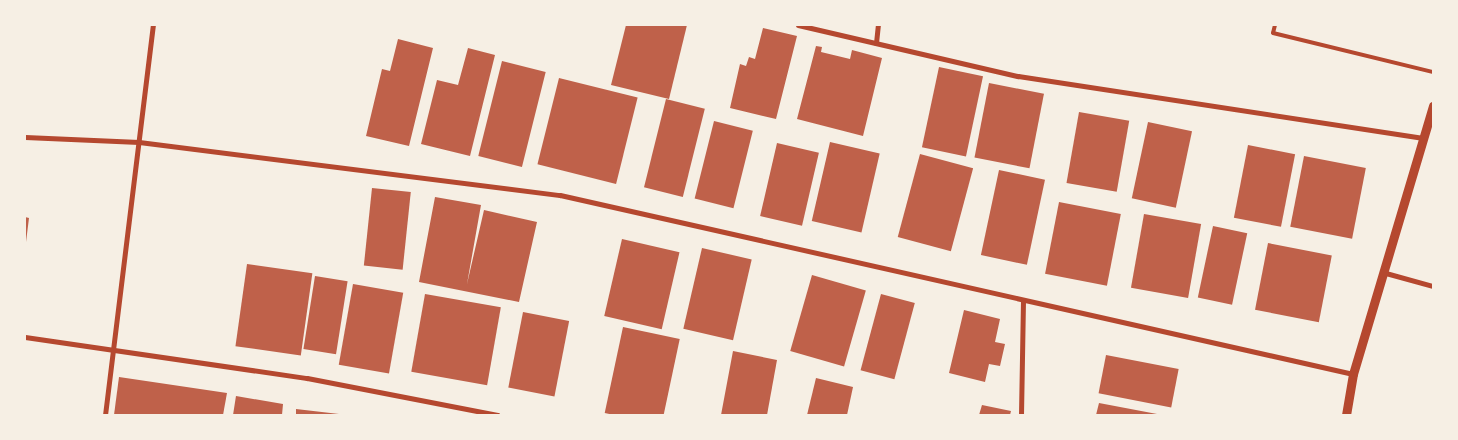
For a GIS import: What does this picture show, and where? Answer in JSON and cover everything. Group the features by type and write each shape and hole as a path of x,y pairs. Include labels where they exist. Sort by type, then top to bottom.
{"street":[{"path":"105,415 153,25"},
{"path":"798,25 1018,76 1423,138"},
{"path":"876,44 878,25"},
{"path":"1346,415 1353,374 1433,106"},
{"path":"25,137 139,142 560,195 1353,374"},
{"path":"1382,272 1433,286"},
{"path":"1021,415 1023,301"},
{"path":"25,337 114,347 497,415"}],"lane":[{"path":"1275,25 1273,33 1433,72"}],"building":[{"path":"626,25 687,25 669,99 611,85"},
{"path":"763,28 797,36 776,119 730,108 740,64 746,66 749,57 755,59"},
{"path":"398,39 433,48 409,146 366,136 382,69 390,71"},
{"path":"816,46 822,47 821,52 850,59 852,50 882,58 863,136 797,119"},
{"path":"468,48 495,55 470,156 421,144 437,80 458,85"},
{"path":"502,61 546,72 522,167 478,156"},
{"path":"939,67 983,76 966,157 922,147"},
{"path":"559,78 638,98 616,184 537,164"},
{"path":"989,83 1044,94 1029,168 974,158"},
{"path":"666,99 705,109 683,197 644,187"},
{"path":"1079,112 1129,121 1117,192 1066,183"},
{"path":"714,121 753,131 733,208 695,199"},
{"path":"1148,122 1192,131 1176,208 1132,198"},
{"path":"830,142 880,153 861,232 812,221"},
{"path":"777,143 819,153 802,226 760,216"},
{"path":"1248,145 1295,154 1281,227 1234,218"},
{"path":"920,154 973,168 951,251 898,237"},
{"path":"1304,156 1366,168 1352,239 1290,227"},
{"path":"999,170 1045,180 1027,265 981,255"},
{"path":"372,188 411,192 403,270 364,266"},
{"path":"435,197 481,205 467,284 484,210 537,222 519,302 419,282"},
{"path":"1059,202 1121,214 1107,286 1045,274"},
{"path":"1144,214 1201,224 1188,298 1131,288"},
{"path":"25,217 29,218 26,242 25,242"},
{"path":"1213,226 1247,233 1232,305 1198,297"},
{"path":"622,239 679,252 662,329 604,316"},
{"path":"1268,243 1332,255 1319,322 1255,310"},
{"path":"702,248 752,259 733,340 683,329"},
{"path":"247,264 312,273 301,355 235,346"},
{"path":"812,275 866,290 844,366 790,351"},
{"path":"315,276 348,281 336,354 303,349"},
{"path":"353,284 403,293 389,374 339,365"},
{"path":"425,294 501,307 487,385 411,372"},
{"path":"881,294 915,303 894,379 861,370"},
{"path":"964,310 1000,319 995,342 1005,344 1000,366 989,364 985,382 949,373"},
{"path":"523,312 569,321 554,397 508,388"},
{"path":"623,327 680,339 664,415 614,415 605,413"},
{"path":"733,351 777,360 767,415 721,415"},
{"path":"1106,355 1179,369 1171,407 1099,393"},
{"path":"119,377 227,393 223,415 114,415"},
{"path":"816,378 853,387 847,415 807,415"},
{"path":"236,396 283,404 282,415 233,415"},
{"path":"1099,403 1157,414 1157,415 1096,415"},
{"path":"982,405 1011,411 1010,415 979,415"},
{"path":"296,409 339,414 339,415 296,415"}]}
